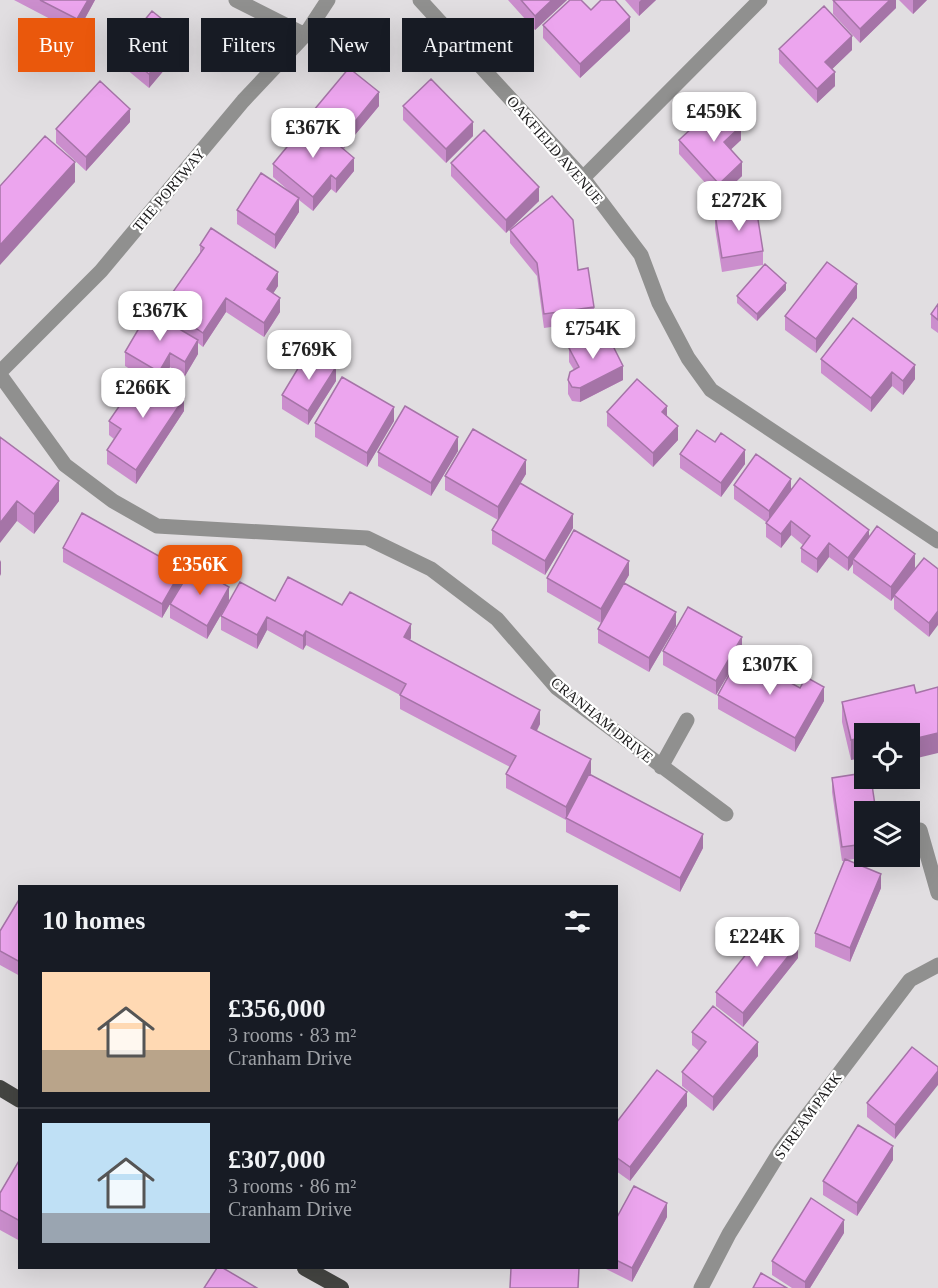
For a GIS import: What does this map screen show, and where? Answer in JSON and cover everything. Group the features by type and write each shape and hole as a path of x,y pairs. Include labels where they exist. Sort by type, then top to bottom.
{"highway":[{"path":"1,1092 18,1099"},
{"path":"307,1269 340,1288"}],"street":[{"path":"236,0 304,35"},
{"name":"THE PORTWAY","path":"0,374 101,271 243,101 304,35 328,0"},
{"name":"OAKFIELD AVENUE","path":"420,0 583,178 641,255 659,303 688,358 711,390 938,542"},
{"path":"583,178 760,0"},
{"name":"CRANHAM DRIVE","path":"0,374 65,465 113,501 157,526 367,538 431,569 497,619 557,688 726,814"},
{"path":"661,766 687,720"},
{"path":"920,830 938,892"},
{"name":"STREAM PARK","path":"701,1288 729,1234 781,1150 910,980 938,965"}],"building":[{"path":"40,0 88,0 78,18"},
{"path":"521,0 552,0 535,16"},
{"path":"570,0 581,0 591,10 601,0 615,0 630,17 580,64 543,25"},
{"path":"833,0 890,0 860,29"},
{"path":"824,6 852,36 825,62 835,72 817,89 779,49"},
{"path":"152,11 161,18 146,18"},
{"path":"346,72 354,72 379,92 344,135 314,110"},
{"path":"431,79 473,122 446,149 403,106"},
{"path":"100,81 130,109 86,157 56,129"},
{"path":"719,103 741,126 724,142 742,162 719,184 679,140"},
{"path":"309,120 354,158 336,179 331,175 313,197 273,164"},
{"path":"484,130 539,187 506,220 451,163"},
{"path":"45,136 75,162 0,245 0,186"},
{"path":"261,173 299,198 275,235 237,210"},
{"path":"552,196 573,220 578,270 588,268 594,307 544,314 537,263 510,230"},
{"path":"756,207 763,251 722,258 715,214"},
{"path":"211,228 278,272 267,289 280,298 264,323 226,298 203,333 163,306 204,248 200,245"},
{"path":"827,262 857,284 816,339 785,316"},
{"path":"765,264 786,283 757,314 737,296"},
{"path":"938,304 938,320 931,314"},
{"path":"149,311 198,340 185,362 170,353 159,372 125,352"},
{"path":"853,318 915,365 903,381 892,372 871,398 821,359"},
{"path":"605,330 623,366 580,388 572,387 568,380 570,372 579,367 569,348"},
{"path":"309,350 336,367 308,411 282,395"},
{"path":"144,370 184,398 136,470 107,450 121,429 109,421"},
{"path":"342,377 394,407 367,453 315,423"},
{"path":"637,379 667,406 662,412 678,426 653,453 607,412"},
{"path":"405,406 458,437 431,483 378,452"},
{"path":"473,429 526,460 498,507 445,476"},
{"path":"697,430 715,442 721,433 745,450 721,483 680,454"},
{"path":"0,437 59,481 34,514 17,501 0,523"},
{"path":"756,454 791,479 769,511 734,485"},
{"path":"800,478 869,530 848,558 829,543 817,559 801,548 810,536 791,521 781,534 766,523"},
{"path":"520,483 573,514 545,561 492,530"},
{"path":"82,513 182,569 162,604 63,548"},
{"path":"877,526 915,554 891,587 853,559"},
{"path":"574,530 629,561 601,609 547,578"},
{"path":"924,558 938,569 938,611 929,623 894,595"},
{"path":"193,566 229,587 207,626 170,604"},
{"path":"288,577 342,605 350,592 411,624 404,637 540,710 531,728 591,759 566,807 506,774 516,756 400,695 406,684 306,631 303,636 267,617 257,635 221,616 240,582 275,601"},
{"path":"624,583 676,612 649,658 598,629"},
{"path":"688,607 742,637 716,681 663,651"},
{"path":"740,655 800,688 806,677 824,687 795,738 718,695"},
{"path":"914,685 916,693 938,687 938,733 920,737 920,723 854,723 854,739 851,740 842,702"},
{"path":"589,774 703,834 680,878 566,818"},
{"path":"854,775 854,789 873,789 874,801 854,801 854,845 842,847 832,778"},
{"path":"845,859 854,863 854,867 864,867 881,874 850,948 815,933"},
{"path":"18,901 18,961 0,951 0,931"},
{"path":"771,923 798,944 743,1013 716,992"},
{"path":"713,1006 758,1042 713,1097 682,1072 706,1042 692,1032"},
{"path":"912,1047 938,1067 938,1071 895,1125 867,1103"},
{"path":"657,1070 687,1092 630,1167 618,1158 618,1120"},
{"path":"858,1125 893,1146 857,1203 823,1181"},
{"path":"18,1162 18,1220 0,1210 0,1193"},
{"path":"634,1186 667,1203 632,1268 618,1261 618,1215"},
{"path":"811,1198 844,1220 805,1282 772,1261"},
{"path":"216,1269 225,1269 257,1288 204,1288"},
{"path":"511,1269 579,1269 578,1288 510,1288"},
{"path":"761,1273 787,1288 753,1288"}]}
